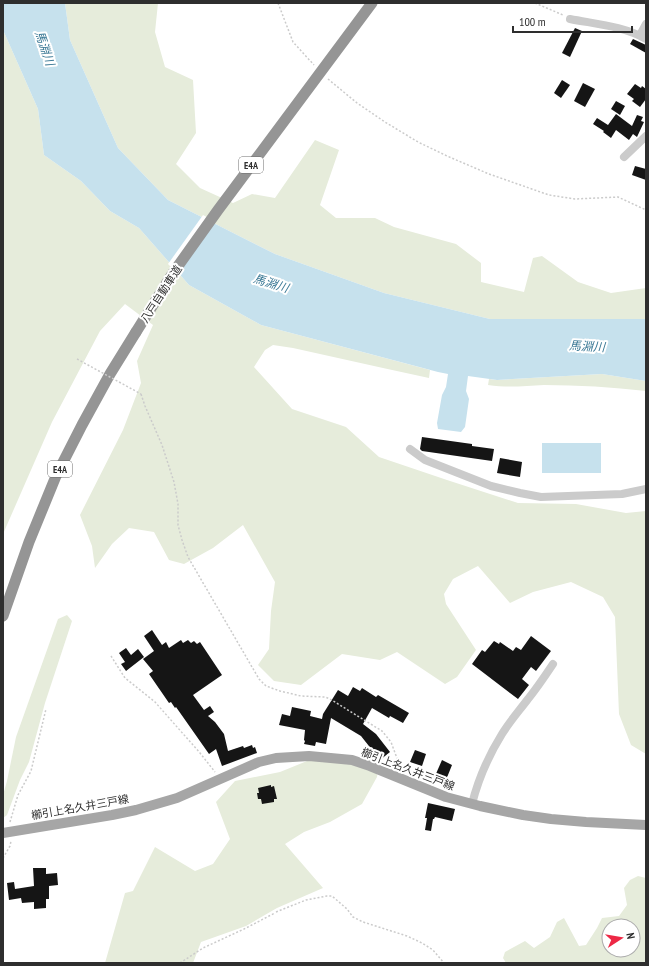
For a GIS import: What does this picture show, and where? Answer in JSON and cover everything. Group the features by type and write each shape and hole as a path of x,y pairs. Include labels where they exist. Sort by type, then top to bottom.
{"highway":[{"name":"八戸自動車道","path":"3,616 29,542 56,476 82,425 168,268 212,206 364,3"},
{"name":"八戸自動車道","path":"3,594 22,539 50,472 76,420 104,371 218,210 372,3"}],"main road":[{"name":"櫛引上名久井三戸線","path":"7,832 136,810 177,798 259,762 276,758 309,756 352,760 446,797 523,815 586,822 646,825"}],"street":[{"path":"570,18 624,30 643,37 646,24"},
{"path":"624,157 646,136"},
{"path":"410,450 425,460 491,486 541,497 622,494 646,489"},
{"path":"472,804 488,761 501,735 553,664"}],"path":[{"path":"278,3 294,42 315,66"},
{"path":"535,3 570,18"},
{"path":"326,78 357,103 418,142 489,174 549,195 574,199 618,197 646,210"},
{"path":"77,359 141,394 162,445 174,482 178,504 178,525 188,557 259,679 266,686 280,691 301,696 324,697 330,699 382,732 391,742 402,771 402,779"},
{"path":"111,656 125,678 155,702 200,753 214,770 218,780"},
{"path":"3,858 10,846 11,838 7,832 18,795 31,771 46,709"},
{"path":"180,963 203,948 276,913 306,900 327,896 332,896 347,909 353,917 363,922 406,936 422,943 433,950 444,963"}],"green space":[{"path":"65,3 158,3 155,32 165,67 193,80 196,133 176,164 200,188 233,203 252,194 275,198 315,140 339,150 320,205 336,218 375,218 394,227 456,244 481,263 481,282 524,292 533,258 542,256 578,282 611,293 646,288 646,319 490,319 384,293 275,254 168,200 118,148 70,40"},
{"path":"3,30 38,109 44,155 81,181 110,211 139,228 189,285 261,325 430,370 429,378 293,348 273,345 265,350 254,367 292,409 346,427 379,457 518,503 576,504 626,513 646,511 646,754 631,745 619,714 615,617 603,597 571,582 533,592 510,603 478,566 453,579 444,594 446,604 476,650 457,677 445,684 397,652 380,660 342,654 301,685 274,681 258,665 269,649 271,611 275,582 243,525 213,548 184,564 169,560 154,532 129,528 112,544 95,568 92,546 80,515 123,430 141,383 137,361 153,325 125,304 100,331 52,422 3,534"},
{"path":"602,374 646,381 646,391 582,386 544,385 509,387 488,385 489,379 497,380"},
{"path":"67,615 72,621 45,703 29,762 20,780 7,815 3,818 3,795 16,737 58,619"},
{"path":"350,756 379,763 377,777 362,804 330,822 304,832 285,844 323,888 277,908 246,926 201,942 193,963 105,963 125,893 133,891 155,847 195,871 213,864 230,839 216,802 235,781 280,772 312,759"},
{"path":"638,876 646,878 646,963 506,963 503,958 505,952 525,941 534,948 550,937 557,922 564,918 579,946 586,945 601,920 601,958 641,958 641,918 602,918 619,916 627,905 624,888 630,880"}],"water":[{"name":"馬淵川","path":"3,3 65,3 70,40 118,148 168,200 275,254 384,293 490,319 646,319 646,381 602,374 497,380 468,376 466,391 469,399 465,427 461,432 438,429 437,423 442,395 446,387 448,374 261,325 189,285 139,228 110,211 81,181 44,155 38,109 3,30"},
{"path":"542,443 601,443 601,473 542,473"}],"pier":[{"path":"203,215 214,221 177,273 168,264"}],"building":[{"path":"575,28 582,31 570,57 562,53"},
{"path":"633,39 646,45 646,53 630,44"},
{"path":"562,80 570,85 561,98 554,93"},
{"path":"583,83 595,89 585,107 574,101"},
{"path":"635,84 646,89 646,99 640,107 632,101 634,99 627,94"},
{"path":"616,101 625,106 620,115 611,109"},
{"path":"616,114 632,126 637,115 643,117 641,121 644,122 637,137 633,134 629,140 616,130 611,138 603,132 604,131 593,124 597,118 608,125"},
{"path":"635,166 646,169 646,180 632,175"},
{"path":"422,437 472,444 472,446 494,449 492,461 422,451 420,449"},
{"path":"500,458 522,462 520,477 497,473"},
{"path":"152,630 162,645 166,642 169,648 181,640 183,643 188,640 191,643 194,641 197,644 200,642 222,675 193,695 204,710 210,706 214,712 208,716 215,722 224,734 228,751 243,746 244,748 252,745 253,748 255,747 257,753 222,766 216,749 209,754 176,707 175,708 171,702 169,703 149,674 153,671 143,659 154,651 144,636"},
{"path":"531,636 551,651 536,671 531,667 522,679 529,685 518,699 472,664 482,650 485,652 494,641 499,644 500,642 513,651 516,647 521,650"},
{"path":"126,648 131,655 138,649 144,657 126,671 121,664 125,662 119,653"},
{"path":"353,687 360,691 362,688 376,697 378,695 409,713 403,723 390,716 389,718 372,708 363,724 376,734 390,752 380,760 361,736 331,718 326,744 316,742 315,746 304,744 305,730 279,725 282,714 290,716 292,707 311,711 310,716 322,719 323,714 338,690 348,696"},
{"path":"415,750 426,754 422,766 410,762"},
{"path":"442,760 452,765 446,780 435,776"},
{"path":"271,785 271,787 274,786 277,799 274,799 274,802 262,804 261,799 258,799 258,788"},
{"path":"428,803 455,809 452,821 435,817 433,819 431,831 425,830 427,818 425,818"},
{"path":"33,868 46,868 46,874 57,873 58,885 49,886 49,899 46,899 46,908 34,909 34,902 22,903 21,898 9,900 7,883 14,882 15,889 34,886"}]}
